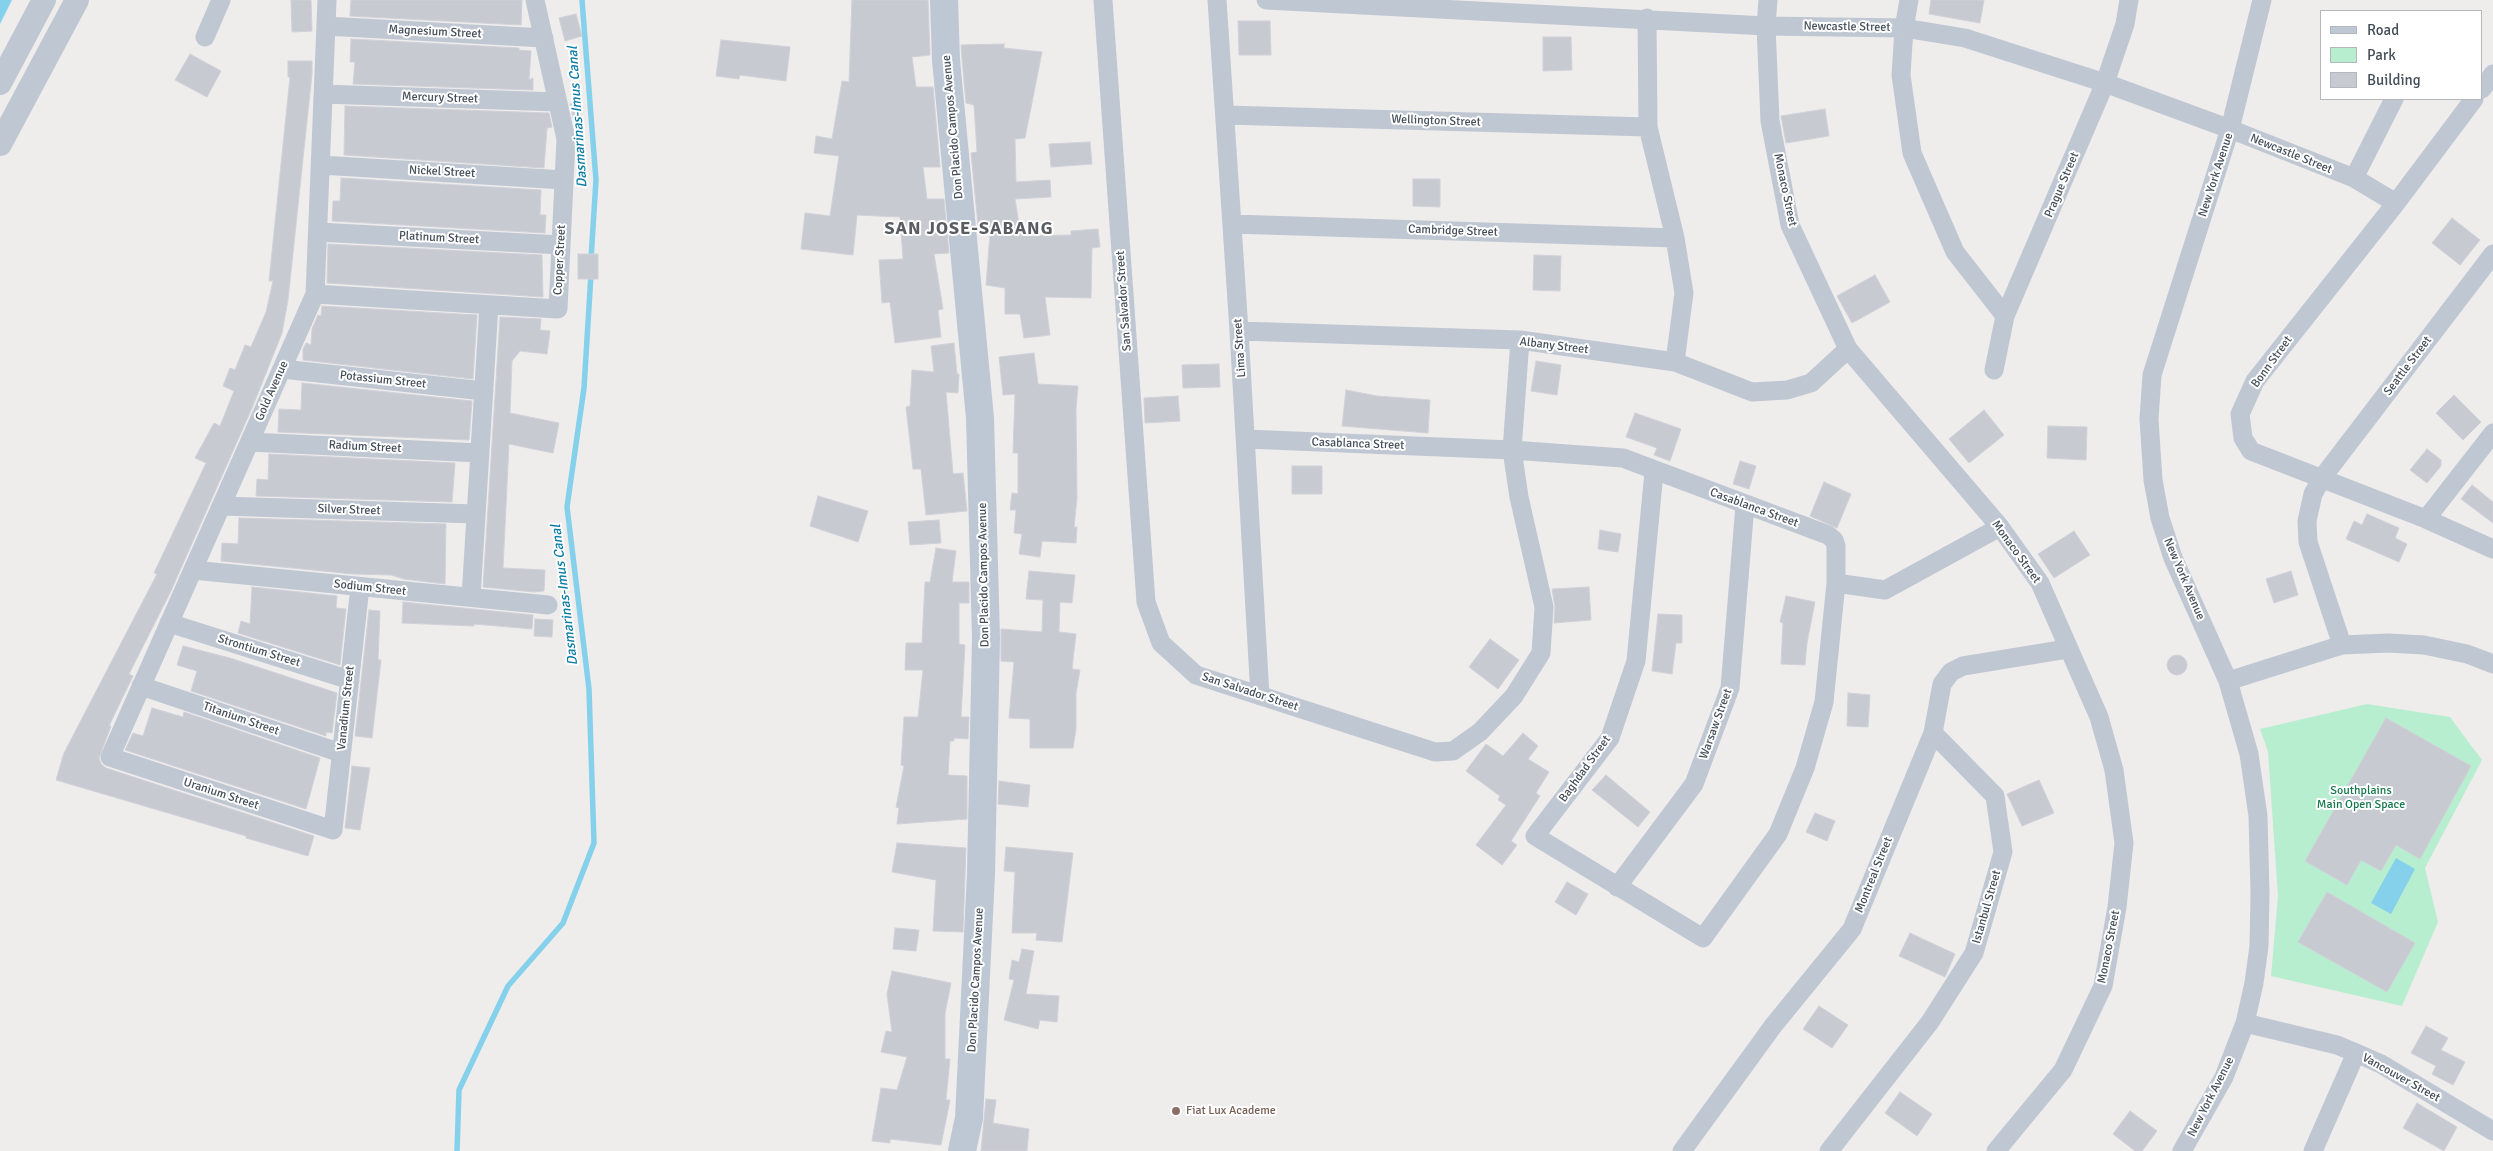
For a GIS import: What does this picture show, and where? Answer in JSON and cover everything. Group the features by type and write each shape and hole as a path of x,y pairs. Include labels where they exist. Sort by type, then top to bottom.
{"main road":[{"name":"Don Placido Campos Avenue","path":"944,0 946,60 980,418 986,638 981,874 969,1118 962,1151"}],"street":[{"path":"0,83 44,0"},
{"path":"0,144 77,0"},
{"path":"205,37 221,0"},
{"name":"Gold Avenue","path":"110,757 315,294 327,0"},
{"name":"Copper Street","path":"315,294 558,309 566,139 535,0"},
{"name":"San Salvador Street","path":"1103,0 1146,602 1161,643 1196,675 1435,752 1453,751 1480,732 1514,696 1541,653 1544,607 1519,497 1512,450 1520,340"},
{"name":"Lima Street","path":"1217,0 1246,439 1260,696"},
{"name":"Newcastle Street","path":"1266,0 1647,18 1766,26 1904,28 1965,38 2106,83 2230,129 2354,178 2396,203"},
{"name":"Monaco Street","path":"1768,0 1766,26 1770,121 1790,225 1848,349 2000,527 2040,583 2067,649 2099,717 2114,770 2124,843 2117,907 2102,986 2063,1070 1996,1151"},
{"path":"1909,0 1904,28 1901,75 1912,153 1955,252 2005,316"},
{"name":"Prague Street","path":"1994,370 2005,316 2106,83 2125,24 2129,0"},
{"name":"New York Avenue","path":"2182,1151 2224,1076 2245,1023 2258,946 2260,893 2258,816 2250,754 2228,682 2173,558 2160,518 2153,480 2149,420 2152,375 2230,129 2262,0"},
{"path":"1647,18 1648,127 1675,238 1684,293 1675,362"},
{"name":"Magnesium Street","path":"326,26 544,38"},
{"path":"2483,87 2493,74"},
{"name":"Mercury Street","path":"323,94 558,102"},
{"path":"2354,178 2393,100"},
{"name":"Bonn Street","path":"2473,100 2396,203 2255,381 2240,414 2242,438 2251,451 2426,519 2493,549"},
{"name":"Wellington Street","path":"1225,115 1648,127"},
{"name":"Nickel Street","path":"320,165 564,180"},
{"name":"Cambridge Street","path":"1232,224 1675,238"},
{"name":"Platinum Street","path":"318,232 561,245"},
{"name":"Seattle Street","path":"2342,645 2308,542 2307,521 2313,494 2322,478 2493,254"},
{"path":"471,597 489,305"},
{"name":"Albany Street","path":"1239,331 1520,340 1675,362 1752,392 1787,390 1811,383 1848,349"},
{"name":"Potassium Street","path":"282,369 484,391"},
{"path":"2426,519 2493,433"},
{"name":"Casablanca Street","path":"1246,439 1512,450 1623,458 1654,472 1828,535 1834,540 1836,546 1836,583 1824,702 1805,768 1778,834 1703,938"},
{"name":"Radium Street","path":"250,442 480,453"},
{"name":"Baghdad Street","path":"1654,472 1636,661 1610,738 1535,836 1703,938"},
{"name":"Warsaw Street","path":"1617,887 1694,784 1730,688 1745,505"},
{"name":"Silver Street","path":"221,506 476,514"},
{"path":"1836,583 1885,590 2000,527"},
{"name":"Sodium Street","path":"193,570 548,605"},
{"name":"Vanadium Street","path":"333,830 360,587"},
{"name":"Strontium Street","path":"169,623 350,680"},
{"path":"2228,682 2342,645 2388,643 2424,645 2466,654 2493,664"},
{"name":"Montreal Street","path":"1682,1151 1774,1026 1852,929 1933,733 1942,684 1951,672 1963,666 2067,649"},
{"name":"Titanium Street","path":"141,686 341,753"},
{"name":"Istanbul Street","path":"1829,1151 1930,1022 1974,953 2002,852 1995,796 1933,733"},
{"name":"Uranium Street","path":"110,757 333,830"},
{"name":"Vancouver Street","path":"2245,1023 2336,1045 2356,1053 2381,1064 2493,1131"},
{"path":"2314,1151 2356,1053"}],"green space":[{"name":"Southplains Main Open Space","path":"2367,704 2450,717 2482,760 2425,868 2438,922 2402,1006 2271,976 2278,896 2268,752 2260,729"}],"water":[{"path":"0,0 12,0 0,24"},
{"path":"2396,858 2415,869 2391,914 2371,903"}],"building":[{"path":"291,0 311,0 312,31 292,32"},
{"path":"351,0 522,0 521,25 350,16"},
{"path":"852,0 928,0 930,55 912,57 916,87 933,87 940,167 923,167 927,199 944,199 949,253 934,254 943,309 938,310 941,337 895,343 890,302 882,303 879,260 903,259 900,217 857,215 853,255 801,249 805,213 830,216 839,156 814,153 816,136 832,139 842,81 849,82"},
{"path":"1931,0 1984,0 1980,23 1929,14"},
{"path":"576,14 582,36 565,41 559,18"},
{"path":"1238,21 1270,21 1271,55 1239,55"},
{"path":"1543,37 1571,37 1572,70 1543,71"},
{"path":"351,39 519,48 519,50 531,51 529,80 533,78 533,90 353,84 355,62 350,62"},
{"path":"721,40 790,47 786,81 740,75 739,79 716,76"},
{"path":"1004,44 1004,48 1042,52 1025,138 1015,139 1016,182 1050,180 1051,197 1015,199 1021,236 1071,235 1071,231 1098,229 1100,247 1092,248 1091,298 1045,297 1050,335 1024,338 1020,314 1005,314 1005,288 986,285 990,234 979,235 971,153 977,152 974,105 966,103 961,45"},
{"path":"190,54 221,71 207,97 175,80"},
{"path":"288,61 312,61 312,74 288,300 282,333 252,408 170,593 129,674 133,676 109,726 111,726 99,758 101,764 106,768 314,836 308,856 56,780 64,753 157,574 154,573 206,463 195,458 214,423 220,426 234,391 223,386 230,368 235,370 245,345 251,347 266,312 273,281 269,281 290,77 288,77"},
{"path":"578,102 582,119 574,121 570,104"},
{"path":"345,106 549,113 552,127 547,128 544,168 344,155"},
{"path":"1825,109 1829,136 1786,143 1781,116"},
{"path":"1090,142 1092,164 1051,167 1049,144"},
{"path":"341,178 541,190 540,215 546,215 545,233 332,221 333,201 340,201"},
{"path":"1413,179 1440,179 1440,207 1413,206"},
{"path":"2452,218 2480,240 2460,265 2432,243"},
{"path":"328,244 542,255 543,297 327,283"},
{"path":"578,254 598,254 598,279 578,279"},
{"path":"1534,255 1561,256 1560,291 1533,290"},
{"path":"1875,275 1890,302 1852,323 1837,296"},
{"path":"322,306 477,315 473,379 303,360 303,349 306,343 311,345 312,329 318,315 321,316"},
{"path":"500,317 541,319 540,330 550,331 547,354 520,351 512,361 510,413 559,423 553,453 509,444 503,568 545,570 544,591 534,592 483,587"},
{"path":"954,343 957,374 959,374 958,393 946,392 953,474 963,473 967,511 926,515 921,469 913,469 906,407 910,406 912,370 934,372 931,346"},
{"path":"1034,353 1038,384 1078,386 1076,409 1077,498 1074,527 1077,527 1076,543 1042,541 1040,557 1019,554 1022,534 1014,533 1016,510 1010,510 1012,493 1018,494 1018,453 1013,453 1015,394 1003,395 999,357"},
{"path":"1536,361 1561,365 1557,395 1531,391"},
{"path":"1219,364 1220,387 1183,388 1182,365"},
{"path":"302,383 472,401 469,440 278,432 279,409 301,410"},
{"path":"1346,390 1377,396 1430,400 1428,433 1342,426"},
{"path":"2454,395 2481,422 2463,440 2436,413"},
{"path":"1178,396 1180,421 1145,423 1144,398"},
{"path":"1984,410 2004,435 1969,463 1949,439"},
{"path":"1635,413 1681,429 1670,461 1654,455 1657,448 1626,437"},
{"path":"2048,426 2087,427 2086,460 2047,458"},
{"path":"2427,449 2441,460 2441,466 2427,483 2410,470"},
{"path":"269,454 455,463 452,502 256,496 257,479 268,480"},
{"path":"1740,461 1756,466 1749,489 1733,484"},
{"path":"1292,466 1322,466 1322,494 1292,494"},
{"path":"1824,482 1851,494 1837,528 1810,516"},
{"path":"2472,485 2493,502 2493,523 2461,499"},
{"path":"818,496 868,511 858,542 810,526"},
{"path":"2367,514 2399,528 2395,538 2407,544 2399,562 2346,539 2354,521 2362,525"},
{"path":"239,518 446,524 445,584 404,579 391,575 353,574 221,561 222,543 238,544"},
{"path":"939,520 941,543 910,545 908,522"},
{"path":"1600,530 1621,534 1618,552 1598,549"},
{"path":"2074,531 2090,555 2054,578 2038,554"},
{"path":"936,548 956,551 952,582 969,582 969,603 959,603 959,644 965,645 961,717 969,717 968,739 954,738 954,741 950,741 948,775 967,776 967,819 897,824 899,808 896,807 904,766 901,765 904,717 918,717 923,670 905,670 906,643 922,643 925,582 930,582"},
{"path":"1029,571 1075,575 1072,603 1060,602 1059,632 1076,634 1072,669 1080,670 1076,693 1076,729 1073,748 1030,748 1030,719 1009,718 1014,662 1001,661 1001,629 1042,632 1043,600 1026,599"},
{"path":"2291,571 2298,595 2274,603 2266,579"},
{"path":"252,587 337,596 336,608 346,609 340,665 238,633 241,621 250,624"},
{"path":"1589,587 1591,620 1554,623 1555,607 1552,589"},
{"path":"1786,596 1815,602 1805,665 1781,664 1783,623 1780,622"},
{"path":"403,602 533,615 532,629 474,624 474,626 402,623"},
{"path":"369,610 380,611 378,660 381,660 372,738 355,736"},
{"path":"1658,614 1682,615 1682,643 1676,643 1672,674 1652,671"},
{"path":"535,619 553,620 552,637 534,636"},
{"path":"1490,639 1519,660 1498,689 1469,667"},
{"path":"183,646 230,658 337,693 332,733 326,732 326,736 191,691 197,671 177,665"},
{"path":"2177,655 2184,658 2187,665 2184,672 2177,675 2170,672 2167,665 2170,658"},
{"path":"1848,693 1870,695 1868,727 1847,726"},
{"path":"152,708 183,717 184,712 320,758 306,809 125,750 133,733 143,736"},
{"path":"2386,718 2471,766 2420,859 2396,845 2381,871 2361,860 2347,885 2305,861"},
{"path":"1523,733 1538,746 1528,759 1549,772 1536,793 1540,796 1511,841 1517,845 1502,865 1476,845 1506,805 1498,800 1500,796 1466,771 1486,744 1503,756"},
{"path":"352,766 370,768 360,830 345,828"},
{"path":"1606,775 1650,812 1638,827 1592,790"},
{"path":"2039,780 2054,813 2022,826 2007,794"},
{"path":"999,781 1030,785 1028,807 998,804"},
{"path":"1815,813 1835,821 1827,841 1806,832"},
{"path":"897,843 966,848 963,932 933,931 936,880 892,872"},
{"path":"1006,847 1073,853 1062,942 1036,940 1037,933 1012,933 1015,872 1004,871"},
{"path":"1567,882 1588,894 1576,915 1555,902"},
{"path":"2327,892 2415,943 2387,992 2298,942"},
{"path":"895,928 919,930 916,951 893,949"},
{"path":"1910,933 1955,954 1945,977 1899,956"},
{"path":"1022,949 1034,951 1026,994 1059,996 1057,1022 1040,1020 1038,1029 1004,1020 1014,980 1009,979 1012,960 1019,962"},
{"path":"892,971 951,983 945,1014 945,1059 950,1059 946,1100 950,1100 941,1145 890,1139 890,1143 872,1141 881,1088 897,1090 907,1057 881,1052 886,1031 892,1032 887,994"},
{"path":"1819,1006 1848,1025 1832,1048 1803,1029"},
{"path":"2426,1026 2448,1038 2441,1050 2465,1062 2453,1085 2432,1074 2436,1066 2411,1053"},
{"path":"1900,1092 1932,1114 1917,1136 1885,1113"},
{"path":"986,1099 996,1100 993,1123 1029,1129 1027,1151 981,1151"},
{"path":"2417,1103 2457,1127 2444,1151 2403,1128"},
{"path":"2130,1111 2157,1131 2142,1151 2135,1151 2113,1134"}],"waterway":[{"name":"Dasmarinas-Imus Canal","path":"582,0 596,180 591,259"},
{"name":"Dasmarinas-Imus Canal","path":"457,1151 459,1090 508,986 563,923 594,843 589,689 567,507 584,388 591,274"}],"place":[{"name":"Fiat Lux Academe","path":"1176,1111"}],"district":[{"name":"SAN JOSE-SABANG","path":"969,229"}]}
